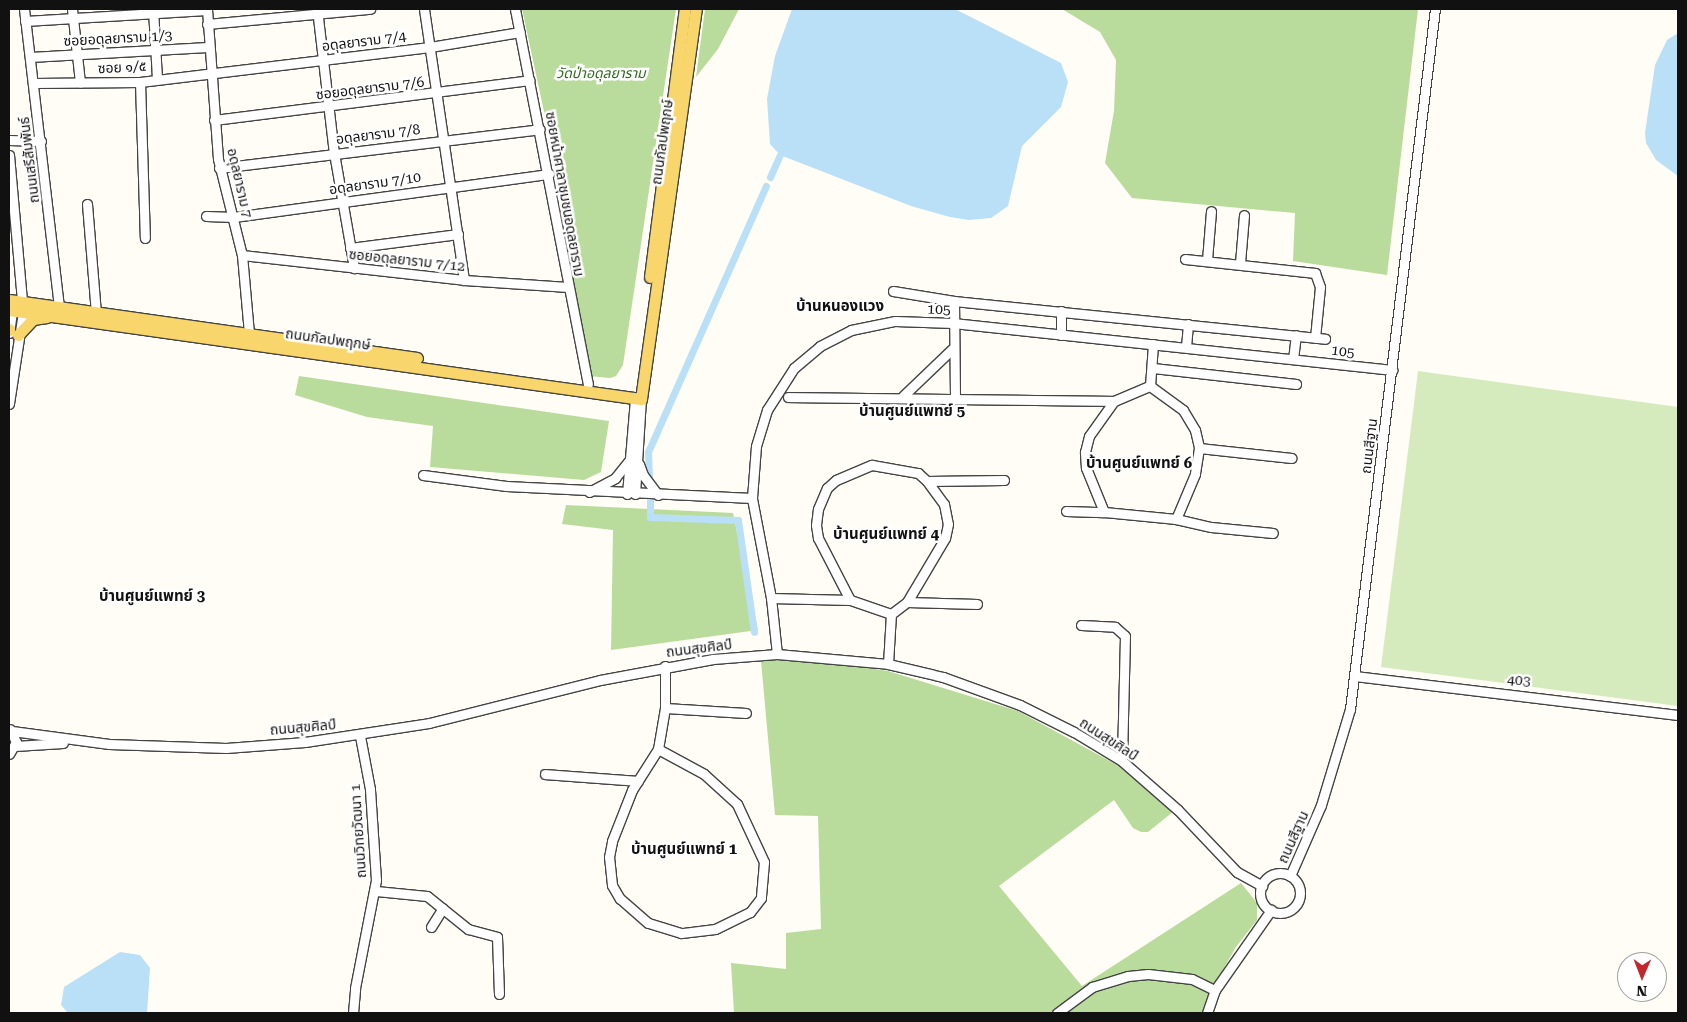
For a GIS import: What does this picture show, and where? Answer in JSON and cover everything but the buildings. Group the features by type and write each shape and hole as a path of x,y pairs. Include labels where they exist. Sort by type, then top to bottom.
{"main road":[{"name":"ถนนกัลปพฤกษ์","path":"638,395 690,14"},
{"name":"ถนนกัลปพฤกษ์","path":"15,306 78,318 638,395"},
{"name":"ถนนกัลปพฤกษ์","path":"15,306 59,308 250,333 588,384 638,395"},
{"path":"11,332 34,319 78,318"}],"street":[{"name":"ถนนเสรีสัมพันธ์","path":"24,9 59,308"},
{"path":"206,24 270,13 366,9"},
{"path":"424,9 452,186 464,280"},
{"name":"ซอยหน้าศาลาชุมชนอดุลยาราม","path":"515,9 549,174 568,288 588,384"},
{"name":"ถนนสีฐาน","path":"1290,876 1337,761 1356,676 1435,9"},
{"path":"25,21 73,14 207,10"},
{"name":"อดุลยาราม 7","path":"207,10 206,24 219,168 234,217 242,255 250,333"},
{"path":"153,11 157,79"},
{"path":"318,12 334,153 354,268"},
{"path":"73,14 80,82"},
{"name":"อดุลยาราม 7/4","path":"211,72 430,47 520,32"},
{"name":"ซอยอดุลยาราม 1/3","path":"30,57 208,46"},
{"name":"ซอย ๑/๕","path":"34,83 140,82 211,72"},
{"name":"ซอยอดุลยาราม 7/6","path":"214,120 529,80"},
{"path":"140,82 145,238"},
{"name":"อดุลยาราม 7/8","path":"219,168 540,129"},
{"path":"9,140 41,142"},
{"path":"9,155 15,306 11,332 9,404"},
{"name":"อดุลยาราม 7/10","path":"206,216 234,217 549,174"},
{"path":"87,204 96,313"},
{"path":"1207,260 1211,211"},
{"path":"1240,263 1244,214"},
{"path":"350,248 458,234"},
{"name":"ซอยอดุลยาราม 7/12","path":"242,255 464,280 568,288"},
{"path":"1185,259 1310,271 1318,275 1320,287 1315,338"},
{"path":"893,291 954,301 1324,339"},
{"path":"954,301 952,349 955,397"},
{"path":"1060,335 1062,311"},
{"name":"105","path":"777,654 771,598 752,498 756,446 767,410 784,381 806,357 834,338 871,324 895,321 953,323 1392,370"},
{"path":"1186,348 1188,324"},
{"path":"1293,359 1296,336"},
{"path":"1150,386 1153,368 1153,344"},
{"path":"903,396 952,349"},
{"path":"1153,368 1296,384"},
{"path":"788,397 903,396 1114,401 1150,386"},
{"path":"1150,386 1183,410 1195,430 1199,448 1195,474 1176,519"},
{"path":"631,494 638,395"},
{"path":"1104,512 1086,468 1085,452 1089,436 1114,401"},
{"path":"1199,448 1291,458"},
{"path":"589,492 615,478 634,458"},
{"path":"634,458 643,475 658,495"},
{"path":"850,600 818,538 818,509 827,488 836,480 872,465 918,473 927,481 944,504 948,524 945,538 907,602 891,614 888,664"},
{"path":"423,475 506,486 589,492 752,498"},
{"path":"927,481 1004,480"},
{"path":"1066,511 1104,512 1176,519 1211,527 1273,532"},
{"path":"771,598 850,600 891,614"},
{"path":"907,602 977,604"},
{"path":"1081,625 1115,627 1125,636 1122,761"},
{"name":"ถนนสุขศิลป์","path":"78,741 226,748 360,736 439,721 665,666 777,654 888,664 943,678 1020,705 1122,761 1178,810 1237,872 1262,886"},
{"path":"658,749 704,774 737,804 764,862 761,898 750,912 715,929 681,933 648,923 620,899 612,885 609,856 619,820 638,781 658,749 665,708 665,666"},
{"name":"403","path":"1356,676 1678,715"},
{"path":"665,708 746,713"},
{"path":"15,746 10,730 78,741"},
{"name":"ถนนวิทยวัฒนา 1","path":"353,1013 355,988 376,891 375,835 360,736"},
{"path":"15,746 78,741"},
{"path":"9,755 15,746"},
{"path":"545,774 638,781"},
{"name":"ถนนสีฐาน","path":"1262,886 1270,876 1290,876"},
{"name":"ถนนสีฐาน","path":"1271,910 1282,913 1297,904 1300,888 1290,876"},
{"path":"1207,1013 1215,990 1271,910 1263,902 1262,886"},
{"path":"376,891 428,896 468,929 497,937 499,994"},
{"path":"431,927 443,908"},
{"path":"1056,1013 1108,980 1138,975 1192,980 1215,990"}],"green space":[{"name":"วัดป่าอดุลยาราม","path":"522,9 676,9 623,365 616,376 610,378 589,376 557,172"},
{"path":"705,9 739,9 718,49 696,77"},
{"path":"1062,9 1418,9 1387,275 1293,261 1295,213 1132,198 1105,163 1114,111 1116,60 1100,32"},
{"path":"1418,371 1678,407 1678,706 1381,667"},
{"path":"299,376 609,421 601,472 584,480 430,467 433,426 367,417 295,395"},
{"path":"566,505 733,513 758,630 611,650 613,530 562,524"},
{"path":"780,659 836,663 888,671 1018,711 1119,766 1174,811 1148,832 1141,832 1133,828 1114,800 999,886 1082,986 1241,883 1257,903 1257,920 1236,947 1207,998 1204,1013 734,1013 731,963 786,969 786,933 821,929 818,816 775,815 761,661"}],"water":[{"path":"792,9 955,9 1061,63 1068,82 1061,107 1022,146 1008,206 991,218 969,220 950,217 911,206 780,155 770,144 767,99 775,56"},
{"path":"1678,33 1678,176 1656,160 1646,143 1645,133 1655,65 1667,40"},
{"path":"120,952 140,955 150,968 147,1013 68,1013 61,1005 64,987"}],"waterway":[{"path":"770,177 780,155"},
{"path":"649,479 648,452 766,186"},
{"path":"650,500 650,517 738,520 754,632"}],"district":[{"name":"บ้านหนองแวง","path":"840,307"},
{"name":"บ้านศูนย์แพทย์ 5","path":"912,412"},
{"name":"บ้านศูนย์แพทย์ 6","path":"1139,464"},
{"name":"บ้านศูนย์แพทย์ 4","path":"886,535"},
{"name":"บ้านศูนย์แพทย์ 3","path":"152,597"},
{"name":"บ้านศูนย์แพทย์ 1","path":"684,850"}]}
